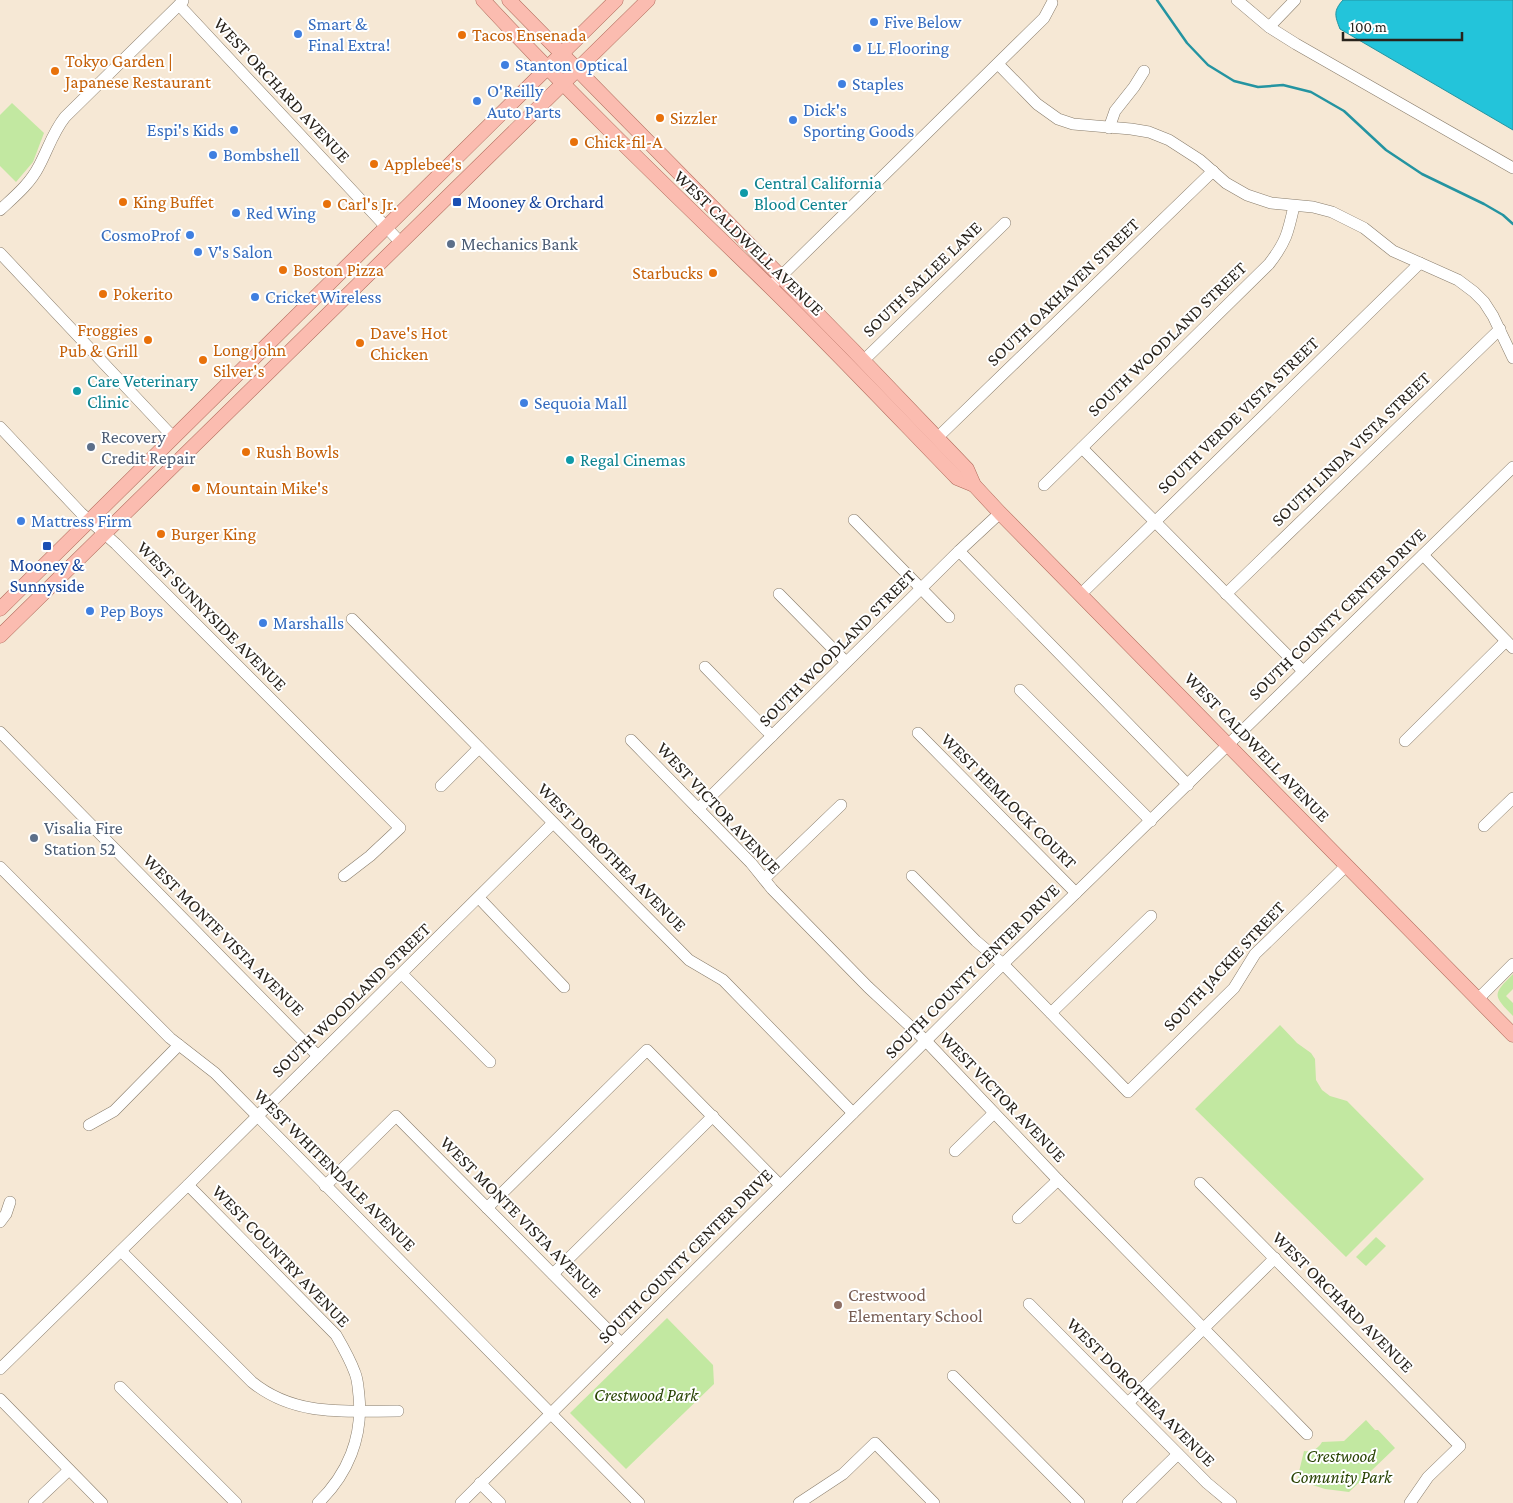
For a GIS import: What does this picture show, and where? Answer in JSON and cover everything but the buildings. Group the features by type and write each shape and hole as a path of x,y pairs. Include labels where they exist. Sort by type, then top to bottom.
{"main road":[{"name":"WEST CALDWELL AVENUE","path":"482,0 658,180 770,287 957,478 974,485"},
{"name":"WEST CALDWELL AVENUE","path":"509,0 967,469 974,485 1000,513 1513,1035"},
{"path":"0,609 616,0"},
{"path":"0,636 648,0"},
{"path":"867,387 885,396 926,438 931,441 937,438"}],"street":[{"path":"1237,0 1269,27 1296,44 1513,168"},
{"path":"1269,27 1295,0"},
{"path":"0,210 33,177 54,134 65,117 181,2"},
{"name":"WEST ORCHARD AVENUE","path":"181,2 401,243"},
{"path":"770,287 1044,18 1052,2"},
{"path":"998,64 1037,104 1049,113 1073,124 1149,132 1169,140 1185,148 1226,183 1247,195 1271,203 1313,207 1332,212 1364,228 1393,251 1458,280 1484,302 1500,329 1513,358"},
{"path":"1109,128 1115,110 1134,87 1144,71"},
{"name":"SOUTH OAKHAVEN STREET","path":"937,438 1213,171"},
{"name":"SOUTH WOODLAND STREET","path":"1044,485 1269,264 1280,250 1288,235 1294,206"},
{"name":"SOUTH SALLEE LANE","path":"863,361 1005,223"},
{"path":"0,253 173,437"},
{"name":"SOUTH VERDE VISTA STREET","path":"1081,594 1420,263"},
{"name":"SOUTH LINDA VISTA STREET","path":"1226,594 1500,329"},
{"name":"WEST SUNNYSIDE AVENUE","path":"0,427 89,521 400,828 370,856 344,876"},
{"path":"1082,448 1303,671"},
{"name":"SOUTH COUNTY CENTER DRIVE","path":"461,1503 1002,964 1513,467"},
{"name":"SOUTH WOODLAND STREET","path":"698,809 959,551 1000,513"},
{"path":"854,520 949,617"},
{"path":"959,551 1188,785"},
{"path":"1405,741 1510,645 1423,556"},
{"path":"779,594 846,662"},
{"name":"WEST DOROTHEA AVENUE","path":"352,618 690,960 723,980 853,1113"},
{"path":"705,667 772,736"},
{"path":"1020,690 1151,821"},
{"name":"WEST MONTE VISTA AVENUE","path":"0,732 318,1056"},
{"name":"WEST HEMLOCK COURT","path":"918,733 1076,893"},
{"name":"WEST VICTOR AVENUE","path":"632,740 772,889 868,987 926,1041 1058,1180 1308,1434"},
{"path":"441,786 479,748"},
{"path":"1484,826 1513,798"},
{"path":"764,879 841,805"},
{"name":"SOUTH WOODLAND STREET","path":"0,1369 553,823"},
{"name":"SOUTH JACKIE STREET","path":"1052,1013 1128,1092 1234,988 1255,954 1347,865"},
{"name":"WEST WHITENDALE AVENUE","path":"0,867 143,1011 179,1045 198,1058 215,1074 639,1503"},
{"path":"912,876 976,941 1052,1013 1151,916"},
{"path":"479,898 564,987"},
{"path":"1478,999 1513,964"},
{"path":"402,974 490,1062"},
{"path":"89,1125 114,1110 179,1045"},
{"path":"487,1208 647,1050 780,1186"},
{"path":"956,1151 994,1113"},
{"name":"WEST MONTE VISTA AVENUE","path":"325,1186 396,1116 622,1344"},
{"path":"553,1274 713,1116"},
{"path":"1018,1218 1058,1180"},
{"name":"WEST ORCHARD AVENUE","path":"1200,1183 1460,1446 1428,1477 1410,1503"},
{"name":"WEST COUNTRY AVENUE","path":"188,1185 336,1335 356,1375 360,1411"},
{"path":"0,1222 6,1214 10,1202"},
{"path":"121,1251 263,1392 294,1406 307,1408 398,1411"},
{"path":"1128,1403 1275,1258"},
{"name":"WEST DOROTHEA AVENUE","path":"1029,1304 1207,1483 1231,1503"},
{"path":"953,1376 1079,1503"},
{"path":"120,1386 236,1503"},
{"path":"0,1399 102,1503"},
{"path":"318,1503 334,1486 351,1456 359,1430 360,1411"},
{"path":"799,1503 842,1474 875,1443 934,1503"},
{"path":"1128,1503 1178,1454"},
{"path":"34,1503 68,1470"},
{"path":"480,1483 500,1503"}],"green space":[{"path":"12,103 44,133 33,162 16,182 0,166 0,115"},
{"path":"1513,974 1513,989 1506,996 1513,1003 1513,1016 1499,999 1498,991"},
{"path":"1280,1025 1297,1043 1311,1053 1315,1059 1316,1080 1322,1090 1330,1096 1347,1101 1424,1179 1346,1257 1195,1109"},
{"path":"1376,1237 1386,1246 1366,1266 1356,1257"},
{"name":"Crestwood Park","path":"667,1318 713,1365 714,1384 626,1469 570,1413"},
{"name":"Crestwood Comunity Park","path":"1366,1420 1395,1448 1349,1492 1325,1489 1297,1480 1304,1451 1315,1450 1322,1442 1344,1441"}],"water":[{"path":"1343,0 1513,0 1513,130 1340,29 1336,11"}],"waterway":[{"path":"1157,0 1187,43 1208,65 1234,81 1258,87 1283,85 1311,92 1344,111 1386,150 1422,174 1484,204 1503,215 1513,224"}],"place":[{"name":"Five Below","path":"874,22"},
{"name":"Smart & Final Extra!","path":"298,34"},
{"name":"Tacos Ensenada","path":"462,35"},
{"name":"LL Flooring","path":"857,48"},
{"name":"Stanton Optical","path":"505,65"},
{"name":"Tokyo Garden | Japanese Restaurant","path":"55,71"},
{"name":"Staples","path":"842,84"},
{"name":"O'Reilly Auto Parts","path":"477,101"},
{"name":"Sizzler","path":"660,118"},
{"name":"Dick's Sporting Goods","path":"793,120"},
{"name":"Espi's Kids","path":"234,130"},
{"name":"Chick-fil-A","path":"574,142"},
{"name":"Bombshell","path":"213,155"},
{"name":"Applebee's","path":"374,164"},
{"name":"Central California Blood Center","path":"744,193"},
{"name":"King Buffet","path":"123,202"},
{"name":"Mooney & Orchard","path":"457,202"},
{"name":"Carl's Jr.","path":"327,204"},
{"name":"Red Wing","path":"236,213"},
{"name":"CosmoProf","path":"190,235"},
{"name":"Mechanics Bank","path":"451,244"},
{"name":"V's Salon","path":"198,252"},
{"name":"Boston Pizza","path":"283,270"},
{"name":"Starbucks","path":"713,273"},
{"name":"Pokerito","path":"103,294"},
{"name":"Cricket Wireless","path":"255,297"},
{"name":"Froggies Pub & Grill","path":"148,340"},
{"name":"Dave's Hot Chicken","path":"360,343"},
{"name":"Long John Silver's","path":"203,360"},
{"name":"Care Veterinary Clinic","path":"77,391"},
{"name":"Sequoia Mall","path":"524,403"},
{"name":"Recovery Credit Repair","path":"91,447"},
{"name":"Rush Bowls","path":"246,452"},
{"name":"Regal Cinemas","path":"570,460"},
{"name":"Mountain Mike's","path":"196,488"},
{"name":"Mattress Firm","path":"21,521"},
{"name":"Burger King","path":"161,534"},
{"name":"Mooney & Sunnyside","path":"47,546"},
{"name":"Pep Boys","path":"90,611"},
{"name":"Marshalls","path":"263,623"},
{"name":"Visalia Fire Station 52","path":"34,838"},
{"name":"Crestwood Elementary School","path":"838,1305"}]}
